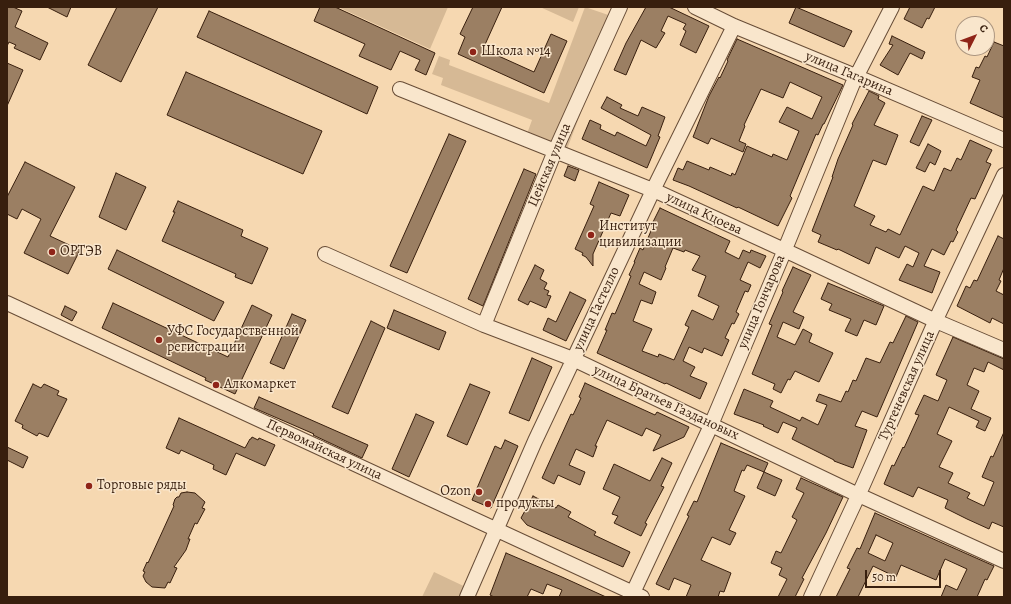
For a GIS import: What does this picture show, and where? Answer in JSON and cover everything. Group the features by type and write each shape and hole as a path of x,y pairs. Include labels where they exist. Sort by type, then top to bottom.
{"street":[{"name":"Цейская улица","path":"484,325 555,151 620,7"},
{"name":"улица Гагарина","path":"695,7 734,26 1004,140"},
{"name":"улица Гончарова","path":"635,596 711,424 856,77 892,7"},
{"name":"улица Гастелло","path":"468,597 535,441 573,359 653,190 734,26"},
{"name":"улица Кцоева","path":"400,89 653,190 936,321 1004,350"},
{"name":"Тургеневская улица","path":"811,597 1004,175"},
{"name":"улица Братьев Газдановых","path":"325,254 484,325 573,359 858,494 1004,561"},
{"name":"Первомайская улица","path":"7,303 635,596"}],"shaded area":[{"path":"338,7 448,7 430,49"},
{"path":"540,7 579,7 573,22"},
{"path":"585,7 617,18 567,149 527,134 532,120 441,85 443,78 432,74 439,56 450,60 449,65 549,103"},
{"path":"434,572 472,590 469,597 422,597"}],"building":[{"path":"7,7 13,7 22,11 15,27 48,43 40,60 14,48 16,45 9,42 7,46"},
{"path":"47,7 71,7 67,17"},
{"path":"117,7 158,7 121,82 88,65"},
{"path":"320,7 335,7 435,53 426,75 415,70 420,60 400,51 391,70 359,56 365,44 314,21"},
{"name":"Школа №14","path":"473,7 502,7 483,49 534,72 551,34 567,41 544,93 458,54 465,37 460,34"},
{"path":"646,7 669,7 709,26 696,53 680,45 686,31 683,29 686,24 668,16 661,31 665,33 656,48 641,40 626,75 614,70 626,43"},
{"path":"796,7 852,31 844,47 789,23"},
{"path":"910,7 935,7 929,19 927,18 922,28 904,19"},
{"path":"209,11 378,87 367,114 197,37"},
{"path":"892,36 925,52 922,59 910,53 898,75 880,65 893,45 889,44"},
{"path":"737,39 843,85 818,135 816,134 790,196 792,198 778,226 738,207 737,208 673,180 678,168 683,170 687,161 709,170 710,167 731,176 732,173 735,175 747,146 772,157 773,154 787,160 799,131 779,122 787,107 812,119 822,97 790,82 783,98 761,89 744,125 745,126 739,141 746,144 743,152 711,138 708,144 693,137 709,96 719,77 720,78"},
{"path":"995,42 1004,46 1004,118 970,103 980,80 972,77 976,67 979,68 985,56 995,56"},
{"path":"7,63 23,70 7,106"},
{"path":"186,72 322,131 303,174 167,115"},
{"path":"869,91 879,96 878,99 885,103 874,125 898,135 886,165 873,160 854,206 875,216 870,225 886,232 888,229 900,235 923,186 934,191 944,168 951,171 957,158 961,160 970,140 992,150 986,162 991,164 975,199 971,198 956,230 958,232 953,242 951,241 944,255 932,249 924,266 940,272 932,293 899,280 907,264 913,267 919,253 905,246 899,258 876,247 869,264 838,249 837,250 818,242 821,235 812,231 833,177 838,159 853,125 852,124"},
{"path":"607,97 622,105 620,108 638,116 642,107 665,117 658,136 660,137 647,168 582,139 590,120 601,125 600,129 615,136 617,132 646,146 651,135 601,108"},
{"path":"922,116 932,120 919,146 910,142"},
{"path":"449,134 466,141 407,273 390,266"},
{"path":"928,144 941,151 935,165 930,162 925,172 916,168"},
{"path":"25,162 75,187 50,236 80,250 68,274 24,253 41,219 22,209 17,219 7,214 7,197"},
{"path":"568,166 579,170 575,181 564,176"},
{"path":"524,169 536,174 483,306 468,299"},
{"path":"116,173 146,187 126,230 99,217"},
{"path":"599,182 629,195 620,216 611,213 593,254 593,266 586,257 582,255 583,253 575,249 594,206 590,204"},
{"path":"178,201 243,230 241,236 268,248 252,284 235,277 236,274 162,241 175,212 173,212"},
{"path":"660,208 730,241 725,252 739,259 743,250 750,253 751,250 766,256 760,268 748,262 740,280 751,285 748,292 745,291 736,312 739,314 734,324 732,323 725,338 729,340 722,356 704,348 702,353 689,347 683,361 695,367 690,376 707,383 700,399 597,353 607,330 605,330 612,313 615,314 631,276 629,275 640,248 643,250 653,226 651,226","holes":["673,248 684,252 685,250 700,256 692,270 706,276 698,296 719,306 713,320 692,310 685,325 689,327 674,360 659,354 658,357 642,351 652,329 633,321 641,300 652,304 656,292 639,284 644,272 661,280"]},
{"path":"998,236 1004,239 1004,268 999,280 1001,281 996,291 1004,295 1004,324 992,318 990,323 957,306 966,286 970,288 974,280 977,281"},
{"path":"117,250 224,302 214,321 108,269"},
{"path":"535,265 544,270 540,279 547,283 544,289 549,291 547,295 551,296 546,308 530,301 528,305 518,300"},
{"path":"793,267 811,275 793,312 804,317 799,329 783,322 777,337 795,345 803,329 812,334 809,342 833,353 819,382 795,371 790,380 788,379 781,393 773,389 775,384 752,374 772,325 769,324"},
{"path":"828,283 884,306 876,325 864,320 857,336 845,331 851,319 829,310 832,304 821,299"},
{"path":"570,292 586,300 566,341 543,330 548,318 556,322"},
{"path":"113,303 228,357 252,305 272,315 235,394 205,380 206,378 102,328"},
{"path":"65,306 77,312 72,321 61,315"},
{"path":"394,310 446,332 439,350 387,328"},
{"path":"292,314 306,320 284,369 270,363"},
{"path":"906,316 918,322 877,417 862,411 855,426 867,430 853,468 834,461 792,439 797,428 783,422 778,433 763,426 764,425 734,414 744,389 773,401 770,407 800,421 802,417 818,425 827,405 816,401 819,394 841,402 846,391 848,392 853,380 856,381 866,358 880,363 890,342 893,343"},
{"path":"371,321 385,328 348,414 332,407"},
{"path":"953,337 1004,359 1004,370 988,362 984,372 974,368 967,385 979,391 971,409 991,418 985,431 976,427 979,421 949,407 937,434 952,441 939,467 953,473 948,483 970,493 967,498 984,506 994,482 982,477 1004,432 1004,527 992,522 989,529 967,519 945,508 948,500 918,487 913,497 884,484 892,465 894,466 903,447 904,448 919,415 915,414 924,395 938,401 947,380 936,375"},
{"path":"532,358 552,367 529,421 509,413"},
{"path":"585,383 655,415 657,412 689,427 684,437 653,451 661,435 646,428 642,436 607,420 595,446 597,446 593,457 576,449 569,465 585,472 580,485 558,475 554,484 542,478 571,414 573,415 581,398 579,397"},
{"path":"33,384 41,388 44,384 59,391 57,395 67,399 48,437 39,433 37,436 22,428 23,425 15,421"},
{"path":"470,384 490,392 467,445 447,436"},
{"path":"259,397 368,445 362,458 313,435 314,434 254,408"},
{"path":"416,414 434,422 409,477 392,469"},
{"path":"179,418 245,448 252,437 258,440 259,438 275,445 265,466 236,453 226,475 213,469 214,465 181,450 179,454 166,448"},
{"path":"505,440 518,446 491,508 472,500 495,446 501,449"},
{"path":"721,443 768,463 764,472 747,465 744,471 742,470 734,491 745,496 729,530 736,533 730,545 712,537 701,560 731,573 724,592 720,591 718,597 686,597 691,585 674,578 669,590 656,584 689,516 687,515 694,501 697,502"},
{"path":"7,447 28,457 23,468 7,460"},
{"path":"662,458 672,463 661,486 664,487 645,523 647,524 641,536 614,523 618,516 612,514 620,497 603,489 614,464 650,481"},
{"path":"764,472 782,480 775,496 757,488"},
{"path":"801,478 843,497 802,578 804,579 795,597 778,597 787,579 779,575 782,568 771,563 776,551 781,553 797,520 792,517 804,493 796,489"},
{"path":"181,493 195,493 205,502 202,508 205,509 197,524 195,523 188,539 190,539 186,550 174,567 177,568 170,583 168,582 165,588 152,587 146,582 143,576 145,572 143,571 174,506 175,499 179,497"},
{"path":"533,496 556,508 558,505 571,512 568,517 596,532 594,535 630,552 623,567 527,525 521,518"},
{"path":"875,513 994,566 987,580 985,579 977,597 941,597 946,585 957,590 967,569 945,559 936,580 901,565 896,577 873,566 858,597 836,597 850,569 847,568 857,548 860,549","holes":["876,535 893,543 885,561 868,553"]},
{"path":"506,553 606,597 559,597 562,590 547,584 543,594 531,589 527,597 494,597 490,595"}],"place":[{"name":"Школа №14","path":"473,52"},
{"name":"Институт цивилизации","path":"591,235"},
{"name":"ОРТЭВ","path":"52,252"},
{"name":"УФС Государственной регистрации","path":"159,340"},
{"name":"Алкомаркет","path":"216,385"},
{"name":"Торговые ряды","path":"89,486"},
{"name":"Ozon","path":"479,492"},
{"name":"продукты","path":"488,504"}]}
